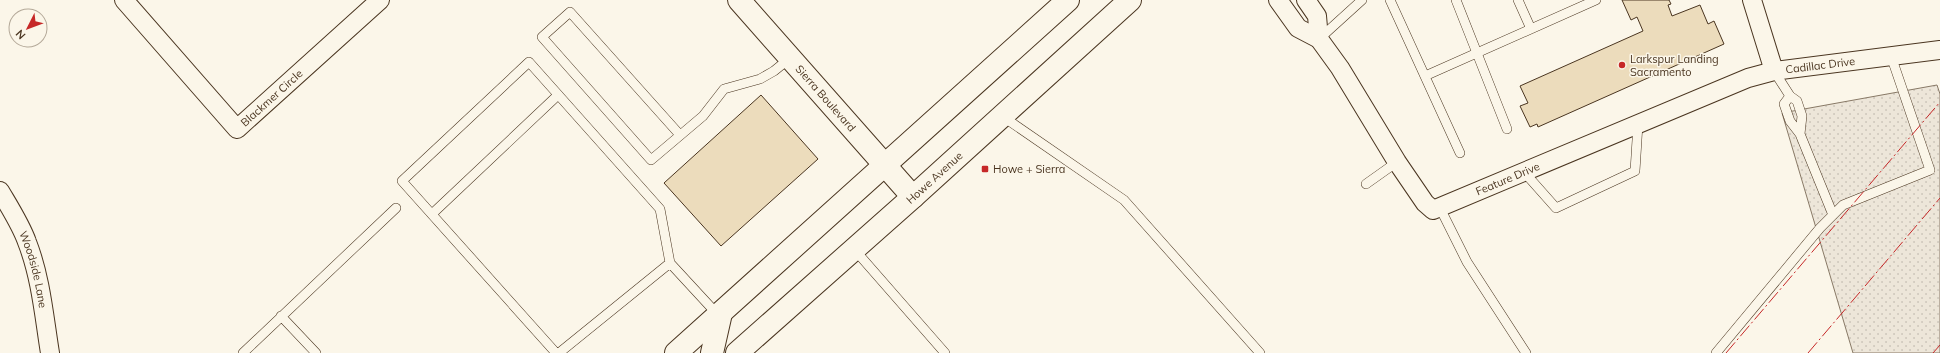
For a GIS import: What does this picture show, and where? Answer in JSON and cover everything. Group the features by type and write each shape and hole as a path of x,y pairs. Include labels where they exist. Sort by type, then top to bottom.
{"main road":[{"name":"Sierra Boulevard","path":"739,0 913,197"},
{"path":"676,353 886,166 1068,0"},
{"name":"Howe Avenue","path":"737,353 913,197 1130,0"},
{"path":"712,353 719,314"}],"street":[{"name":"Blackmer Circle","path":"124,0 237,129 380,0"},
{"path":"1278,0 1298,28 1319,39 1340,68 1397,162 1425,203 1433,210 1440,208"},
{"path":"1306,0 1317,16 1319,39"},
{"name":"Cadillac Drive","path":"1752,0 1774,71 1940,50"},
{"name":"Feature Drive","path":"1440,208 1748,78 1774,71"},
{"name":"Woodside Lane","path":"0,191 12,210 27,242 39,280 50,353"}],"lane":[{"path":"1319,39 1362,0"},
{"path":"1390,0 1460,153"},
{"path":"1456,0 1507,129"},
{"path":"1518,0 1531,29"},
{"path":"1425,76 1531,29 1580,3 1596,0"},
{"path":"680,135 570,12 542,37 651,160 703,116 724,89 760,79 774,71 790,58"},
{"path":"1716,353 1820,228 1843,205 1930,170 1891,56"},
{"path":"556,353 402,181 529,62 660,209 670,263 719,314"},
{"path":"1774,71 1790,96 1797,101 1802,116 1800,134"},
{"path":"432,214 558,95"},
{"path":"1790,96 1784,104 1790,122 1800,134 1833,215"},
{"path":"1002,116 1124,200 1260,353"},
{"path":"1525,172 1556,208 1635,171 1638,124"},
{"path":"1366,184 1397,162"},
{"path":"243,353 396,208"},
{"path":"1440,208 1466,262 1526,353"},
{"path":"854,249 945,353"},
{"path":"559,353 670,263"},
{"path":"281,316 316,353"}],"shaded area":[{"path":"1937,85 1940,94 1940,353 1853,353 1782,113"}],"building":[{"name":"Larkspur Landing Sacramento","path":"1622,0 1669,0 1671,4 1668,5 1672,16 1700,5 1708,24 1714,21 1724,44 1538,127 1537,124 1530,127 1520,106 1528,103 1520,86 1643,31 1637,17 1631,20"},
{"path":"761,95 818,159 721,246 664,183"}],"power":[{"path":"1726,353 1940,102"},
{"path":"1808,353 1940,198"},
{"path":"1933,353 1940,345"}],"place":[{"name":"Larkspur Landing Sacramento","path":"1622,65"},
{"name":"Howe + Sierra","path":"985,169"}]}
